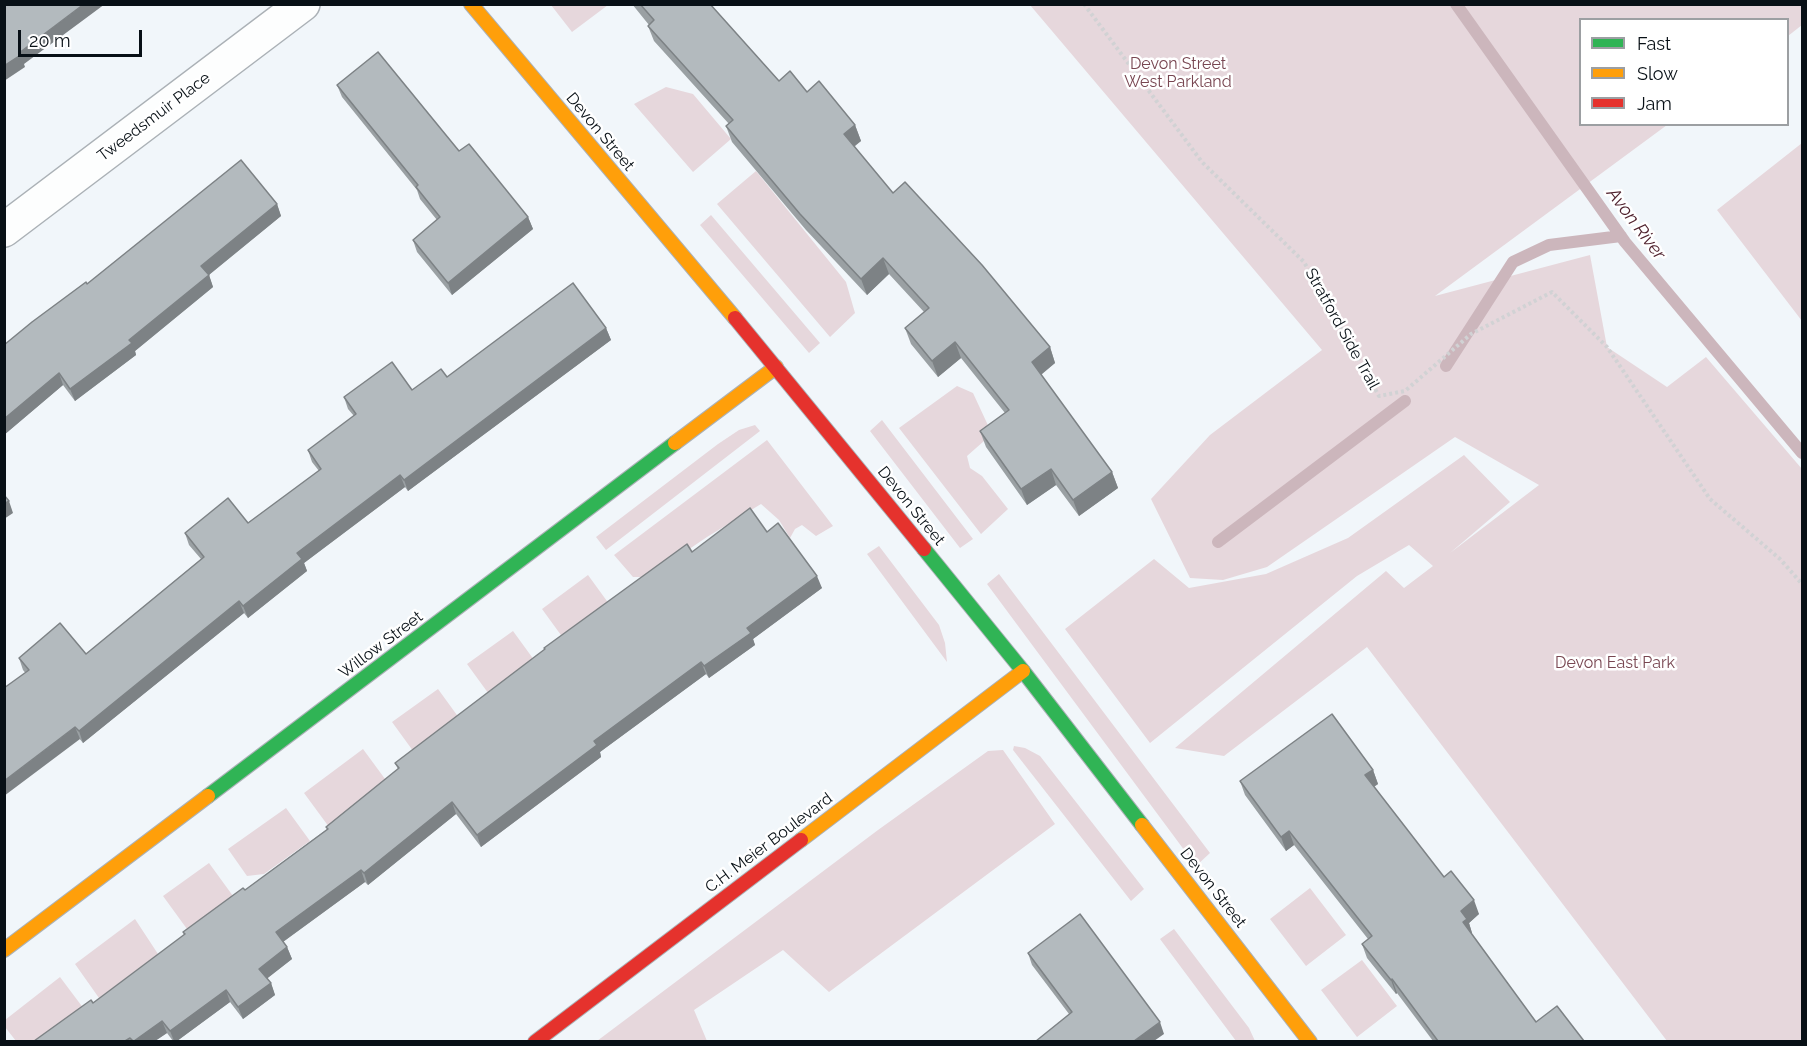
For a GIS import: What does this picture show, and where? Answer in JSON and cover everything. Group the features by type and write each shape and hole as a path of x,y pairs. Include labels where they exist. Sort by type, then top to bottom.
{"street":[{"name":"Tweedsmuir Place","path":"4,230 303,4"},
{"name":"Devon Street","path":"471,4 776,367 1023,670 1310,1041"},
{"name":"Willow Street","path":"4,950 776,367"},
{"name":"C.H. Meier Boulevard","path":"535,1041 1023,670"}],"path":[{"name":"Stratford Side Trail","path":"1084,4 1202,162 1304,262 1379,396 1405,391 1471,334 1552,292 1607,347 1710,499 1780,559 1803,584"}],"green space":[{"path":"551,5 608,5 572,32"},
{"path":"1030,5 1802,5 1802,25 1789,35 1789,18 1579,18 1579,126 1666,126 1435,296 1590,255 1607,347 1667,387 1706,357 1802,469 1802,1041 1667,1041 1367,647 1224,756 1175,748 1386,571 1404,588 1433,566 1409,545 1357,576 1150,743 1065,629 1154,559 1189,588 1266,574 1348,538 1464,455 1510,502 1450,553 1539,485 1455,437 1267,567 1223,580 1190,578 1151,499 1210,435 1322,350"},
{"path":"666,87 693,94 731,139 693,172 634,104"},
{"path":"1802,143 1802,321 1717,210"},
{"path":"756,171 846,282 855,313 830,337 717,204"},
{"path":"711,215 820,343 809,353 700,225"},
{"path":"957,386 973,393 992,434 967,456 970,468 982,476 1008,509 981,534 899,428"},
{"path":"882,420 973,539 960,548 870,431"},
{"path":"755,425 760,431 606,550 596,537 718,444 739,430"},
{"path":"767,440 833,526 816,536 802,525 795,529 790,538 779,520 761,504 648,577 633,577 614,555"},
{"path":"879,546 939,625 945,643 947,662 867,554"},
{"path":"999,574 1210,853 1196,866 987,584"},
{"path":"588,575 612,608 566,642 542,609"},
{"path":"513,631 537,664 491,697 467,664"},
{"path":"438,689 462,722 416,755 392,722"},
{"path":"1014,746 1025,748 1040,756 1144,889 1131,901 1013,750"},
{"path":"363,749 388,783 329,827 304,793"},
{"path":"1003,750 1055,824 829,992 783,950 694,1010 707,1041 597,1041 878,830 988,751"},
{"path":"286,808 310,841 264,874 247,876 228,849"},
{"path":"209,863 233,896 187,929 163,896"},
{"path":"1310,888 1346,935 1306,966 1270,919"},
{"path":"135,919 158,954 99,998 75,964"},
{"path":"1174,929 1249,1028 1255,1041 1236,1041 1160,939"},
{"path":"1362,960 1397,1006 1357,1037 1321,990"},
{"path":"60,977 84,1009 43,1041 16,1041 5,1027 5,1020"}],"building":[{"path":"4,4 84,4 4,66"},
{"path":"640,4 710,4 779,81 790,71 807,92 819,81 855,125 844,134 893,193 905,182 982,265 1050,347 1032,362 1112,472 1073,500 1051,469 1021,489 980,431 1009,410 955,342 932,361 905,328 929,308 883,258 861,279 800,214 726,126 733,120 648,26 654,20"},
{"path":"378,52 459,151 469,144 528,217 448,283 413,240 440,217 416,187 418,185 337,85"},
{"path":"241,160 277,204 201,266 209,275 129,340 132,343 70,389 59,373 4,419 4,345 86,282 87,284"},
{"path":"573,283 606,328 404,480 400,475 297,553 302,559 243,606 239,601 79,731 75,727 4,781 4,688 29,670 19,658 60,623 86,654 204,557 185,533 228,498 248,523 321,469 308,450 356,414 344,397 392,362 412,390 441,369 447,377"},
{"path":"750,508 767,532 778,523 817,576 747,628 751,633 704,666 701,662 594,741 597,745 477,835 452,802 364,873 361,870 276,932 287,947 259,969 271,983 238,1007 226,990 170,1031 162,1021 134,1041 130,1038 125,1041 34,1041 91,1000 93,1003 185,934 183,932 328,829 326,827 399,768 395,763 544,648 687,544 692,552"},
{"path":"1332,714 1373,770 1365,775 1444,877 1451,871 1474,900 1461,911 1467,919 1463,922 1536,1022 1557,1006 1584,1041 1438,1041 1392,979 1362,944 1372,936 1289,831 1281,837 1240,781"},
{"path":"1080,914 1160,1022 1134,1041 1036,1041 1072,1012 1028,953"}],"waterway":[{"name":"Avon River","path":"1456,4 1625,242 1802,453"},
{"path":"1446,366 1513,262 1549,245 1621,236"},
{"path":"1218,542 1405,401"}],"traffic: fast":[{"path":"208,796 675,443"},
{"path":"924,549 1023,671 1142,825"}],"traffic: slow":[{"path":"471,4 735,318"},
{"path":"675,443 776,367"},
{"path":"801,840 1023,671"},
{"path":"4,950 208,796"},
{"path":"1142,825 1310,1042"}],"traffic: jam":[{"path":"735,318 924,549"},
{"path":"535,1042 801,840"}],"park label":[{"name":"Devon Street West Parkland","path":"1178,73"},
{"name":"Devon East Park","path":"1615,663"}]}
